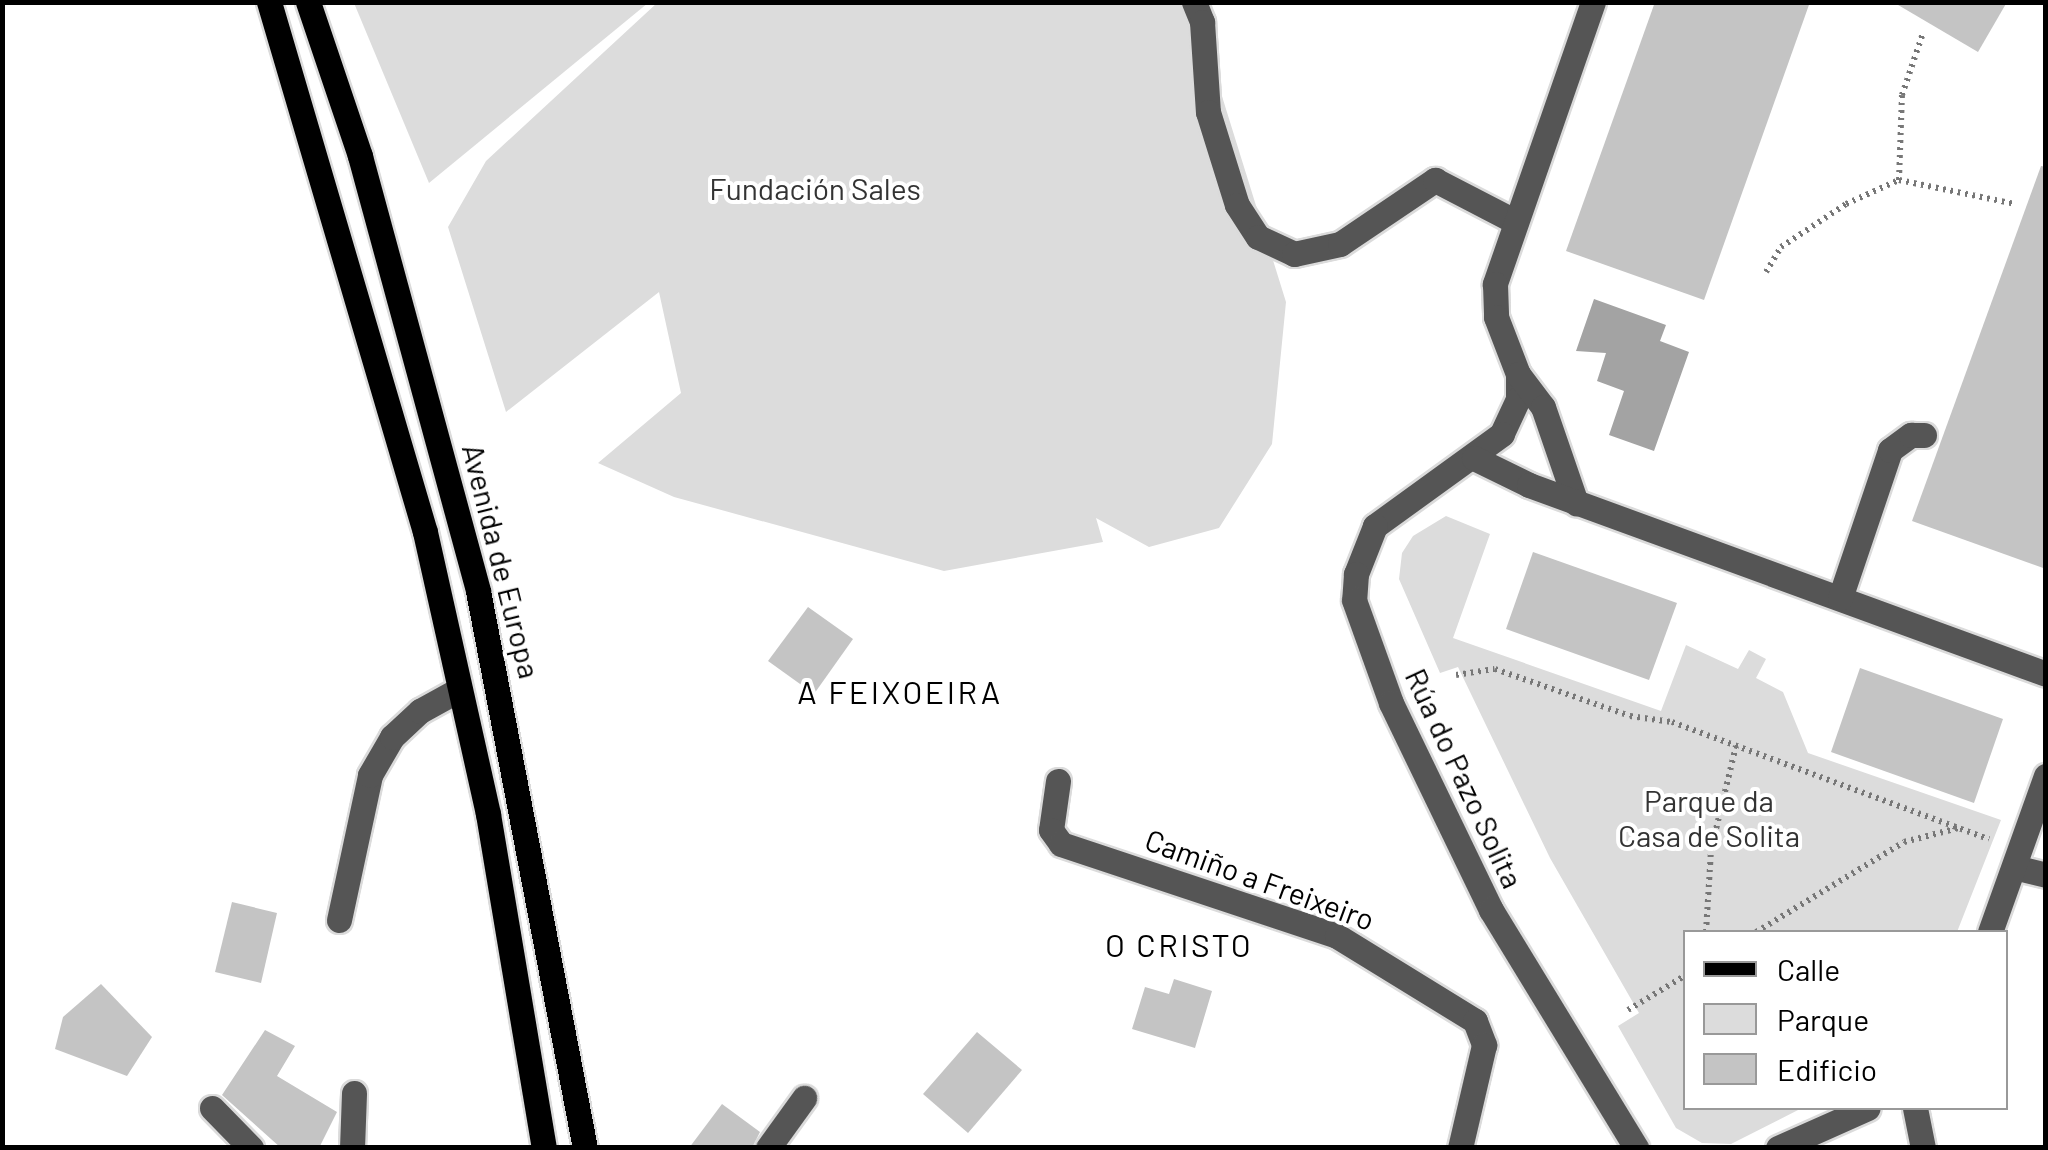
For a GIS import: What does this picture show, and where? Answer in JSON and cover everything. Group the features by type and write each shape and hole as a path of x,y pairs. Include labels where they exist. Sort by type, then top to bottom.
{"main road":[{"path":"269,2 426,532 488,814 544,1148"},
{"name":"Avenida de Europa","path":"308,2 360,156 482,608 585,1148"}],"street":[{"path":"1194,2 1202,22 1208,112 1237,205 1258,237 1294,254 1340,244 1435,180 1516,222"},
{"path":"1576,503 1543,407 1518,374 1496,317 1495,284 1593,2"},
{"name":"Rúa do Pazo Solita","path":"1518,374 1518,399 1502,434 1474,458 1375,526 1356,574 1359,626 1491,910 1636,1148"},
{"path":"1840,598 1890,450 1911,435 1924,436"},
{"path":"1474,458 1576,503 2046,674"},
{"path":"339,920 370,775 392,738 420,711 458,690"},
{"path":"1991,930 2046,776"},
{"name":"Camiño a Freixeiro","path":"1058,781 1051,830 1060,844 1338,936 1475,1020 1484,1046 1460,1148"},
{"path":"2014,867 2046,875"},
{"path":"352,1148 354,1093"},
{"path":"768,1148 804,1098"},
{"path":"212,1108 252,1148"},
{"path":"1778,1148 1864,1110"},
{"path":"1915,1110 1923,1148"}],"path":[{"path":"1899,180 1902,95 1923,33"},
{"path":"1766,272 1781,247 1846,204 1899,180 2015,204"},
{"path":"1456,675 1494,668 1736,746 1999,842"},
{"path":"1706,930 1712,850 1736,746"},
{"path":"1759,930 1904,842 1958,828"},
{"path":"1628,1010 1683,977"}],"green space":[{"path":"354,3 648,3 429,183"},
{"name":"Fundación Sales","path":"657,3 1193,3 1286,302 1272,444 1219,528 1149,547 1096,518 1103,542 944,571 674,497 598,463 681,393 659,292 506,412 448,227 486,161"},
{"name":"Parque da Casa de Solita","path":"1446,516 1490,534 1453,638 1661,711 1686,645 1738,669 1749,650 1766,659 1756,678 1783,692 1808,753 2001,820 1958,930 1683,930 1683,1110 1798,1110 1731,1144 1702,1143 1676,1128 1618,1026 1639,1013 1550,858 1458,667 1440,673 1399,579 1402,553 1413,536"}],"shaded area":[{"path":"1594,299 1666,325 1660,341 1689,352 1654,451 1609,435 1624,391 1597,381 1606,353 1576,351"}],"building":[{"path":"1655,2 1810,2 1704,300 1566,251"},
{"path":"1893,2 2007,2 1978,52"},
{"path":"2041,166 2046,167 2046,569 1912,521"},
{"path":"1533,552 1677,603 1649,680 1506,629"},
{"path":"808,607 853,639 814,694 768,661"},
{"path":"1860,668 2003,719 1974,803 1831,752"},
{"path":"232,902 277,913 261,983 215,972"},
{"path":"1174,979 1212,991 1195,1048 1132,1029 1145,987 1169,994"},
{"path":"101,984 152,1037 127,1076 55,1049 63,1017"},
{"path":"265,1030 295,1046 277,1076 337,1112 319,1148 281,1148 222,1095"},
{"path":"977,1032 1022,1070 968,1133 923,1094"},
{"path":"722,1104 760,1132 752,1148 689,1148"}],"district":[{"name":"A FEIXOEIRA","path":"900,691"},
{"name":"O CRISTO","path":"1179,944"}]}
